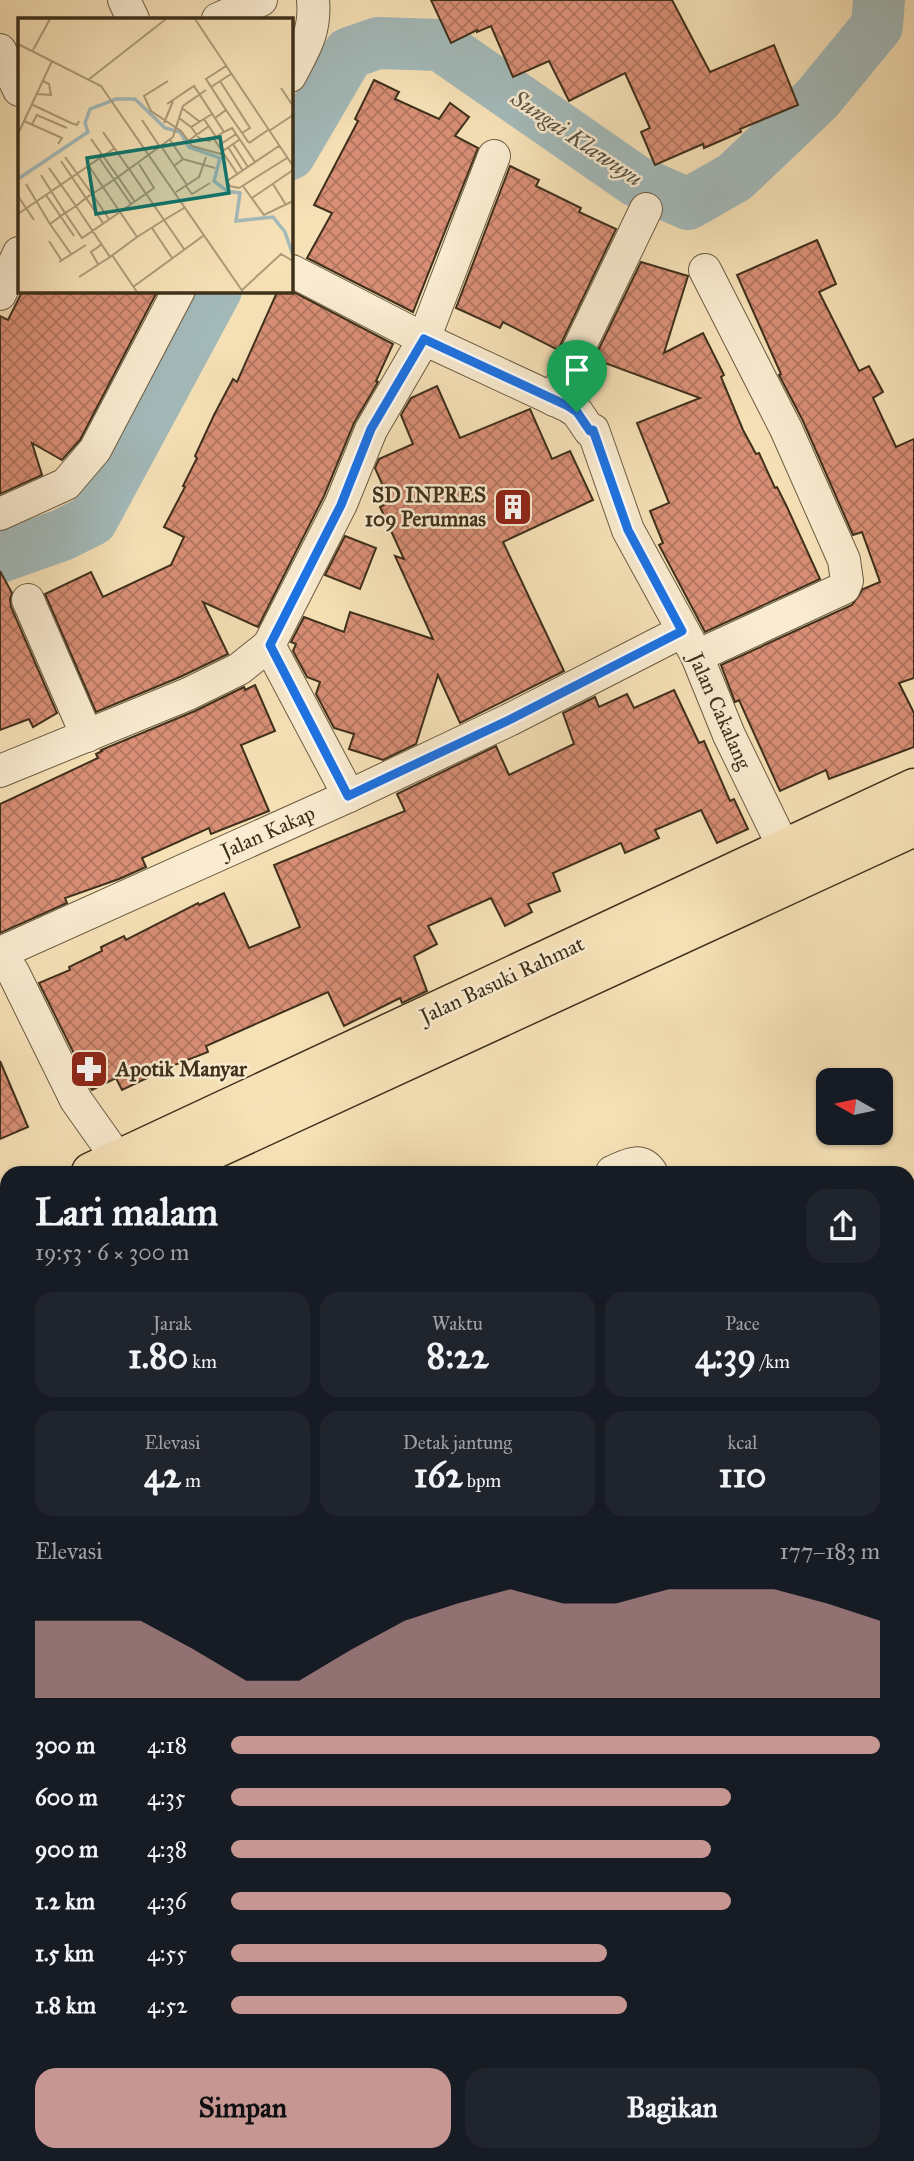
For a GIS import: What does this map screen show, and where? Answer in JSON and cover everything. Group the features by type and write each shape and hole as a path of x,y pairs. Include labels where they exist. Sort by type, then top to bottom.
{"highway":[{"name":"Jalan Basuki Rahmat","path":"177,1166 578,963 784,848 914,788"},
{"name":"Jalan Basuki Rahmat","path":"117,1166 578,963 914,827"}],"street":[{"path":"124,0 133,18"},
{"path":"292,72 311,36 315,17 313,0"},
{"path":"1,54 18,88"},
{"path":"0,771 188,694 239,669 270,645 341,505 371,429 424,339 494,156"},
{"path":"554,400 646,209"},
{"path":"0,294 18,255"},
{"name":"Jalan Kakap","path":"3,964 509,720 690,644 844,588 847,580 844,560 786,429 705,270"},
{"name":"Jalan Cakalang","path":"292,271 424,339 577,412 590,431 593,430 628,530 690,644 729,735 784,848"},
{"path":"0,514 60,487 83,465 95,450 178,292"},
{"path":"28,600 87,736"},
{"path":"270,645 348,796"},
{"path":"3,964 111,1166"},
{"path":"628,1166 636,1163 646,1166"}],"building":[{"path":"431,0 672,0 710,72 774,45 798,105 740,129 741,132 704,148 703,144 655,165 641,132 650,128 625,73 569,101 549,61 513,77 491,26 451,43"},
{"path":"374,80 399,92 395,99 439,119 450,103 469,117 455,136 478,148 413,312 307,258 332,213 314,205 358,121 355,119"},
{"path":"510,166 539,180 536,186 581,208 579,212 616,229 558,350 503,322 500,328 456,308"},
{"path":"817,240 836,284 819,292 859,371 869,366 883,392 873,398 896,447 914,439 914,678 899,683 914,713 914,747 829,779 826,770 780,791 739,700 735,702 721,665 852,605 863,589 880,582 862,532 853,535 803,421 779,375 781,374 737,275"},
{"path":"641,262 688,276 664,353 703,333 724,375 721,377 743,430 756,454 759,453 775,488 777,487 820,579 705,632 659,545 663,543 650,511 669,503 637,423 700,398 594,359"},
{"path":"292,291 393,344 376,381 378,382 354,423 324,496 258,627 203,602 228,654 96,712 45,594 91,572 103,597 171,565 184,537 164,527 185,487 183,486 197,458 195,456 214,415 233,379 237,382 277,292"},
{"path":"22,292 157,292 80,440 62,460 32,443 42,475 0,494 0,316 8,320"},
{"path":"437,386 460,438 530,409 552,459 570,451 593,500 503,542 564,671 460,723 438,675 416,744 383,760 349,749 354,734 334,728 316,694 320,682 307,677 293,651 296,644 291,642 304,617 344,632 350,612 433,639 395,556 404,559 380,507 390,502 375,468 379,459 413,444 401,415 411,398"},
{"path":"345,536 376,548 360,589 325,575"},
{"path":"0,571 12,593 11,607 57,713 33,727 29,719 0,730"},
{"path":"255,685 275,731 241,745 269,811 211,834 209,828 142,858 146,867 65,898 67,903 0,933 0,804 98,758 96,754 101,750 195,711 244,687 245,690"},
{"path":"674,690 699,743 704,741 730,801 734,799 748,829 717,843 701,810 655,830 659,838 625,853 621,843 553,873 560,891 528,904 532,912 505,926 491,898 428,926 437,944 414,956 427,991 402,1003 400,998 344,1026 328,992 206,1046 208,1052 146,1076 147,1078 122,1090 116,1078 92,1090 39,983 70,970 69,967 102,951 101,947 124,936 126,940 198,903 199,905 224,893 249,948 300,927 274,865 405,811 397,794 496,746 509,775 574,744 563,713 595,697 599,707 627,694 634,708"},
{"path":"0,1061 28,1127 0,1139"}],"waterway":[{"name":"Sungai Klawuyu","path":"292,151 349,53 378,43 440,45 636,181 688,204 735,177 817,99 877,26 879,0"},
{"name":"Sungai Klawuyu","path":"0,557 62,535 92,520 215,292"}],"place":[{"name":"SD INPRES 109 Perumnas","path":"513,507"},
{"name":"Apotik Manyar","path":"89,1069"}],"route":[{"path":"424,339 577,412 590,431 593,430 628,530 682,631 509,720 348,796 270,645 341,505 371,429 424,339"}]}
